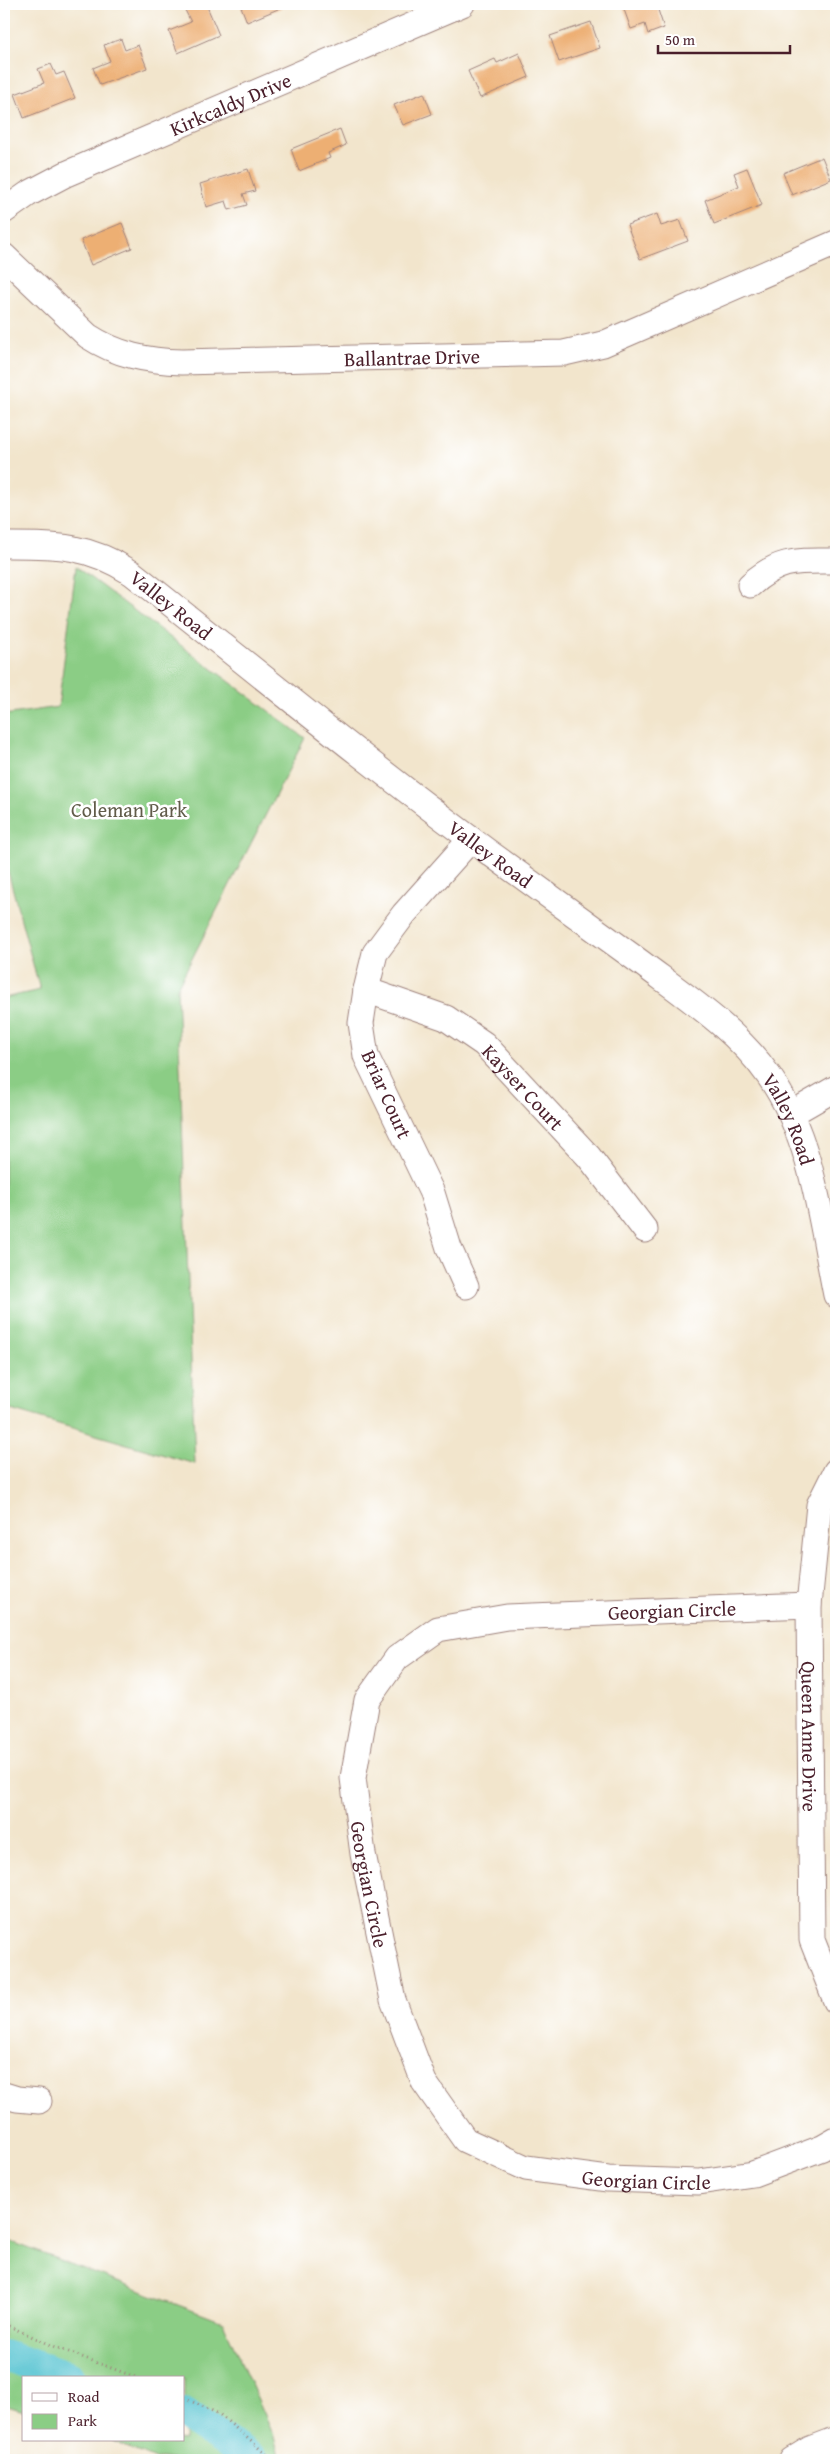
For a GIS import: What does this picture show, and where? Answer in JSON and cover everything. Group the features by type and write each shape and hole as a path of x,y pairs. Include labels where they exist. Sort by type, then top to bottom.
{"street":[{"name":"Kirkcaldy Drive","path":"4,211 28,194 66,174 462,4"},
{"name":"Ballantrae Drive","path":"4,256 88,336 103,346 139,358 192,362 564,353 603,344 836,243"},
{"name":"Valley Road","path":"4,545 42,545 78,548 109,559 147,585 471,839 702,1008 746,1049 768,1074 785,1101 812,1177 836,1295"},
{"path":"750,585 766,570 795,561 836,560"},
{"name":"Briar Court","path":"466,1286 449,1248 432,1192 366,1056 362,1023 366,990 375,953 404,914 471,839"},
{"name":"Kayser Court","path":"366,990 446,1018 484,1044 589,1156 645,1230"},
{"path":"791,1114 836,1088"},
{"name":"Queen Anne Drive","path":"836,1471 819,1505 809,1605 812,1940 836,2001"},
{"name":"Georgian Circle","path":"809,1605 508,1617 438,1629 397,1658 367,1700 353,1778 363,1854 393,2000 424,2082 465,2140 526,2168 608,2179 699,2182 753,2174 822,2148 836,2140"},
{"path":"4,2094 16,2099 39,2101"},
{"path":"792,2460 810,2449 836,2439"}],"path":[{"path":"4,2324 58,2348 133,2376"},
{"path":"185,2398 219,2414 273,2460"}],"green space":[{"name":"Coleman Park","path":"76,567 305,738 177,988 195,1464 4,1408 4,998 40,990 4,857 4,715 58,707"},
{"path":"4,2239 223,2322 273,2433 280,2460 157,2460 115,2442 185,2442 185,2376 22,2376 22,2410 4,2405"}],"building":[{"path":"200,4 206,4 219,35 178,53 169,31 191,22 185,10"},
{"path":"240,4 290,4 247,22"},
{"path":"622,4 656,4 664,28 648,34 645,24 631,29"},
{"path":"591,22 600,48 559,62 550,36"},
{"path":"121,39 125,50 138,45 147,68 100,85 93,68 110,61 104,45"},
{"path":"519,53 529,77 480,98 468,71 495,59 497,63"},
{"path":"51,64 56,75 64,72 75,98 24,118 15,94 44,83 38,69"},
{"path":"424,93 432,114 403,125 394,105"},
{"path":"340,129 346,145 328,153 330,158 299,171 291,149"},
{"path":"822,157 831,179 792,195 783,173"},
{"path":"747,168 762,205 714,224 705,200 739,186 734,173"},
{"path":"248,169 255,191 243,194 247,205 229,210 226,201 206,207 200,184"},
{"path":"657,214 661,226 680,220 688,241 640,259 627,225"},
{"path":"122,223 132,248 91,265 81,240"}],"waterway":[{"path":"4,2356 64,2376"},
{"path":"185,2415 253,2460"}]}
